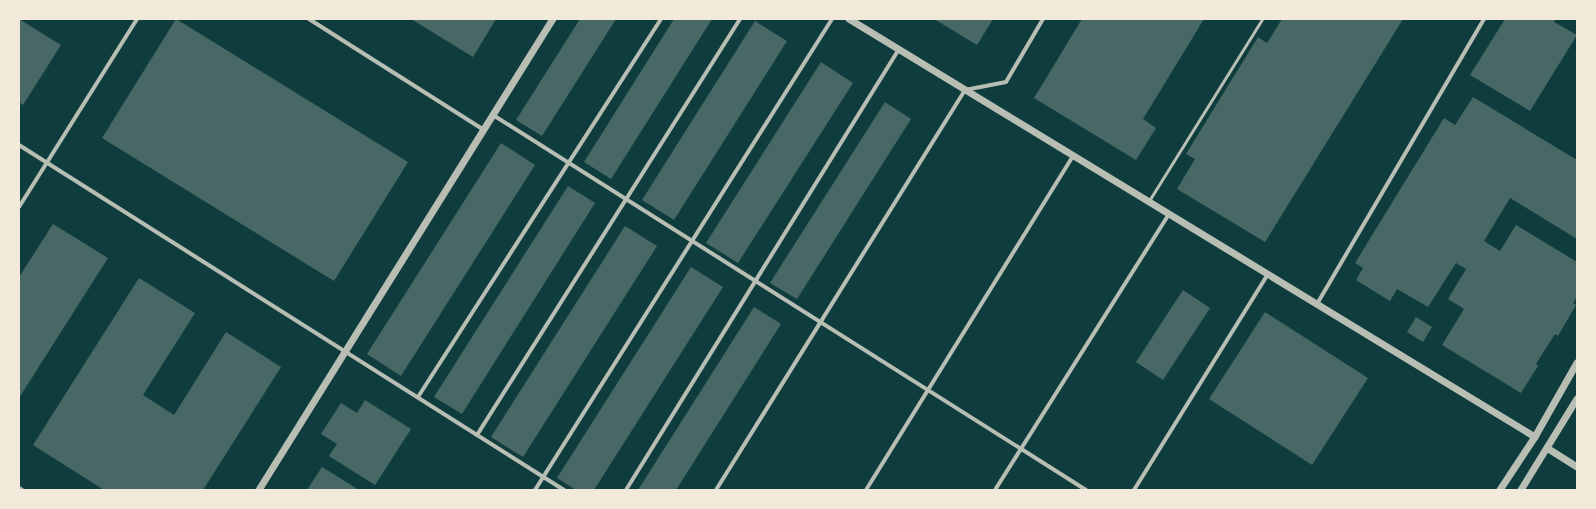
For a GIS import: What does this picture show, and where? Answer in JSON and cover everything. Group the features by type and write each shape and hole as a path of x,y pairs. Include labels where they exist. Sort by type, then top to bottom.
{"street":[{"path":"19,208 137,19"},
{"path":"309,19 484,130"},
{"path":"259,490 553,19"},
{"path":"418,397 661,19"},
{"path":"477,435 740,19"},
{"path":"535,490 832,19"},
{"path":"849,19 1535,437"},
{"path":"716,490 965,90 1006,82 1043,19"},
{"path":"1317,304 1484,19"},
{"path":"626,490 899,49"},
{"path":"493,115 1086,490"},
{"path":"19,145 564,490"},
{"path":"866,490 1073,156"},
{"path":"995,490 1169,214"},
{"path":"1134,490 1268,274"},
{"path":"1500,490 1535,437 1577,363"},
{"path":"1521,490 1577,399"},
{"path":"1547,448 1577,467"}],"lane":[{"path":"1149,202 1263,19"}],"building":[{"path":"19,19 61,45 23,105 19,102"},
{"path":"176,19 408,162 334,281 102,138"},
{"path":"411,19 496,19 473,57"},
{"path":"580,19 616,19 542,136 516,120"},
{"path":"674,19 712,19 611,179 584,162"},
{"path":"934,19 993,19 977,45"},
{"path":"1082,19 1204,19 1143,119 1156,128 1136,160 1034,98"},
{"path":"1282,19 1403,19 1265,242 1177,189 1195,159 1186,154 1258,37 1267,43"},
{"path":"1505,19 1556,19 1554,22 1577,35 1530,111 1470,75"},
{"path":"755,21 787,41 674,220 642,200"},
{"path":"821,62 853,83 738,263 706,243"},
{"path":"1473,97 1577,160 1577,239 1510,198 1484,241 1500,251 1516,225 1577,262 1577,297 1573,303 1576,305 1558,336 1555,334 1536,364 1538,366 1521,393 1442,345 1464,309 1448,299 1466,269 1456,263 1428,307 1397,289 1390,301 1356,280 1363,268 1355,263 1444,118 1455,125"},
{"path":"885,102 911,119 797,299 770,283"},
{"path":"501,143 535,165 401,376 367,354"},
{"path":"568,186 595,203 462,414 434,397"},
{"path":"53,224 108,258 19,398 19,277"},
{"path":"625,226 657,246 523,457 491,437"},
{"path":"691,267 723,287 594,490 576,490 557,478"},
{"path":"139,278 195,313 143,395 174,415 226,332 281,367 203,490 104,490 33,445"},
{"path":"1183,290 1210,308 1163,380 1136,362"},
{"path":"754,307 781,324 676,490 638,490"},
{"path":"1265,312 1368,378 1312,465 1209,399"},
{"path":"1416,317 1432,327 1423,342 1407,332"},
{"path":"365,400 411,429 375,485 329,456 337,444 321,434 341,403 357,413"},
{"path":"322,467 359,490 307,490"}]}
